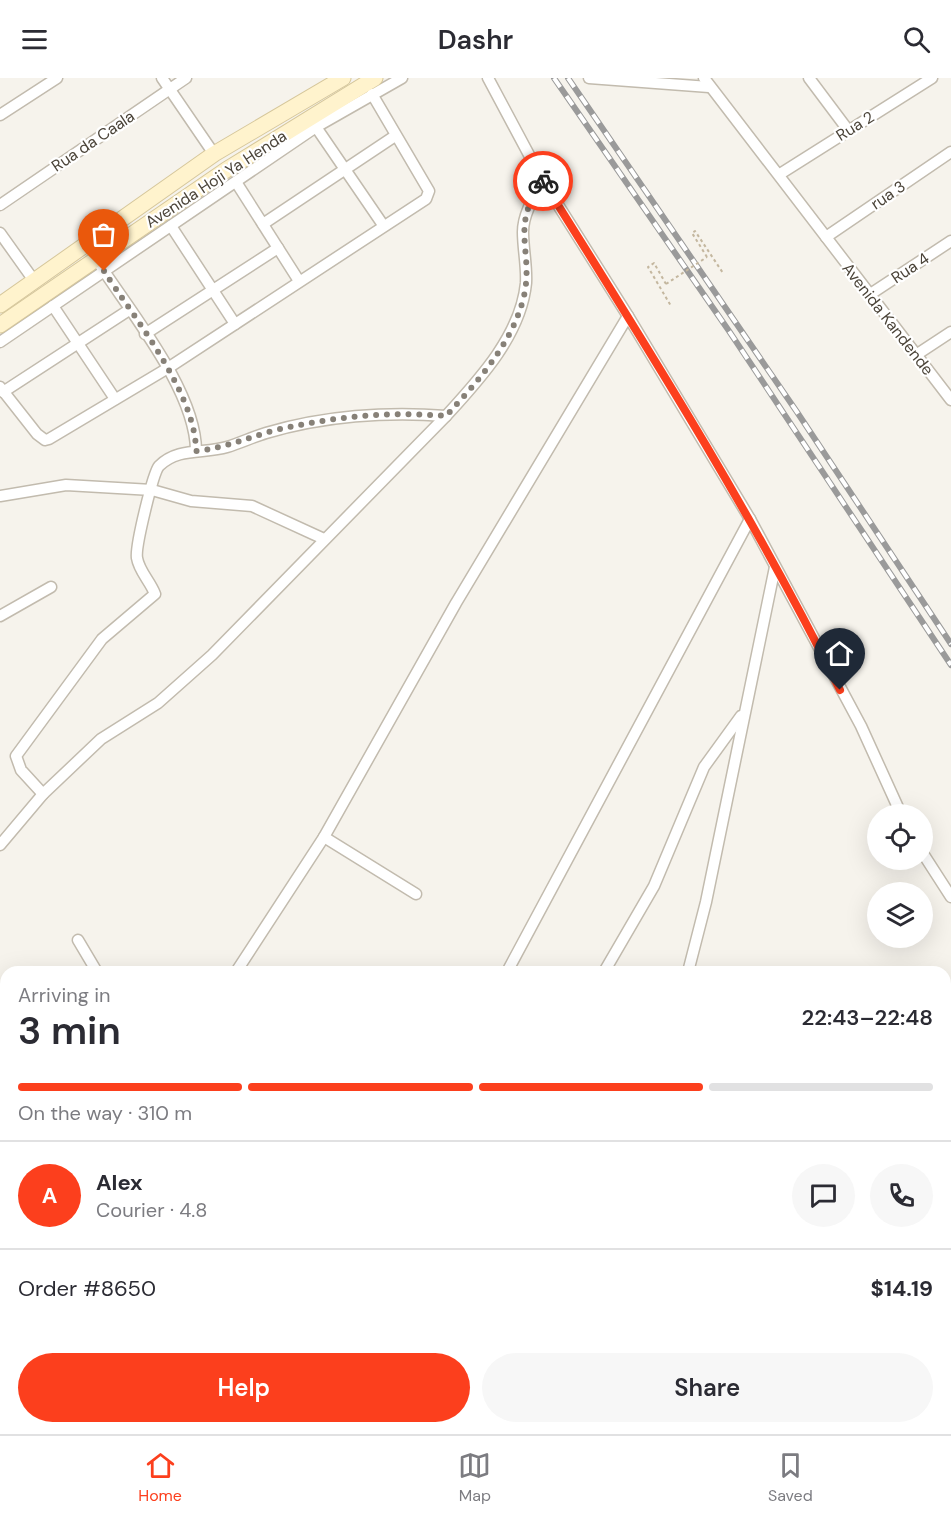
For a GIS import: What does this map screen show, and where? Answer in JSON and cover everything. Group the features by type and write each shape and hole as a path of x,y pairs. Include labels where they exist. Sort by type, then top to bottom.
{"main road":[{"name":"Avenida Hoji Ya Henda","path":"0,305 214,154 343,78"},
{"name":"Avenida Hoji Ya Henda","path":"0,326 100,265 226,170 375,78"}],"street":[{"path":"0,116 57,78"},
{"path":"162,78 214,154"},
{"name":"Rua da Caala","path":"0,205 186,78"},
{"path":"0,342 53,306 100,265 171,226 316,128 402,78"},
{"path":"488,78 543,181 628,316 750,519 861,726 896,804"},
{"path":"589,78 706,82 780,174 826,237"},
{"path":"809,78 848,130"},
{"name":"Rua 2","path":"780,174 932,78"},
{"path":"129,310 2,389 37,434 47,440 168,368 430,194 372,94"},
{"path":"316,128 383,225"},
{"path":"263,224 395,136"},
{"name":"rua 3","path":"826,237 951,152"},
{"path":"0,845 43,794 101,739 145,712 183,682 446,416 481,377 517,318 526,282 523,230 525,216 543,181"},
{"path":"236,182 299,281"},
{"path":"171,226 235,324"},
{"path":"0,233 35,282"},
{"name":"Avenida Kandende","path":"826,237 951,400"},
{"name":"Rua 4","path":"869,295 951,241"},
{"path":"146,334 278,248"},
{"path":"100,265 168,368 193,423 196,451"},
{"path":"53,306 115,399"},
{"path":"240,966 324,837 456,603 628,316"},
{"path":"916,355 951,332"},
{"path":"43,794 21,770 16,756 102,639 155,594 138,563 136,549 152,490 154,472 166,460 177,454 226,447 267,432 327,421 387,414 446,416"},
{"path":"0,496 66,484 152,490 191,501 252,506 324,539"},
{"path":"510,966 750,519"},
{"path":"690,966 706,902 743,713 775,567"},
{"path":"0,616 51,587"},
{"path":"607,966 654,886 693,790 705,767 743,713"},
{"path":"324,837 416,894"},
{"path":"933,869 951,897"},
{"path":"78,940 93,966"}],"path":[{"path":"671,306 648,267 654,263 666,284 707,257 692,233 695,231 723,273"}],"railway":[{"path":"554,78 729,331 951,665"},
{"path":"568,78 797,412 951,644"}],"way so far":[{"path":"104,271 168,368 193,423 196,434 196,451 226,447 267,432 327,421 408,413 446,416 481,377 517,318 526,282 523,230 525,216 543,181"}],"route":[{"path":"543,181 628,316 750,519 810,629 840,690"}]}
